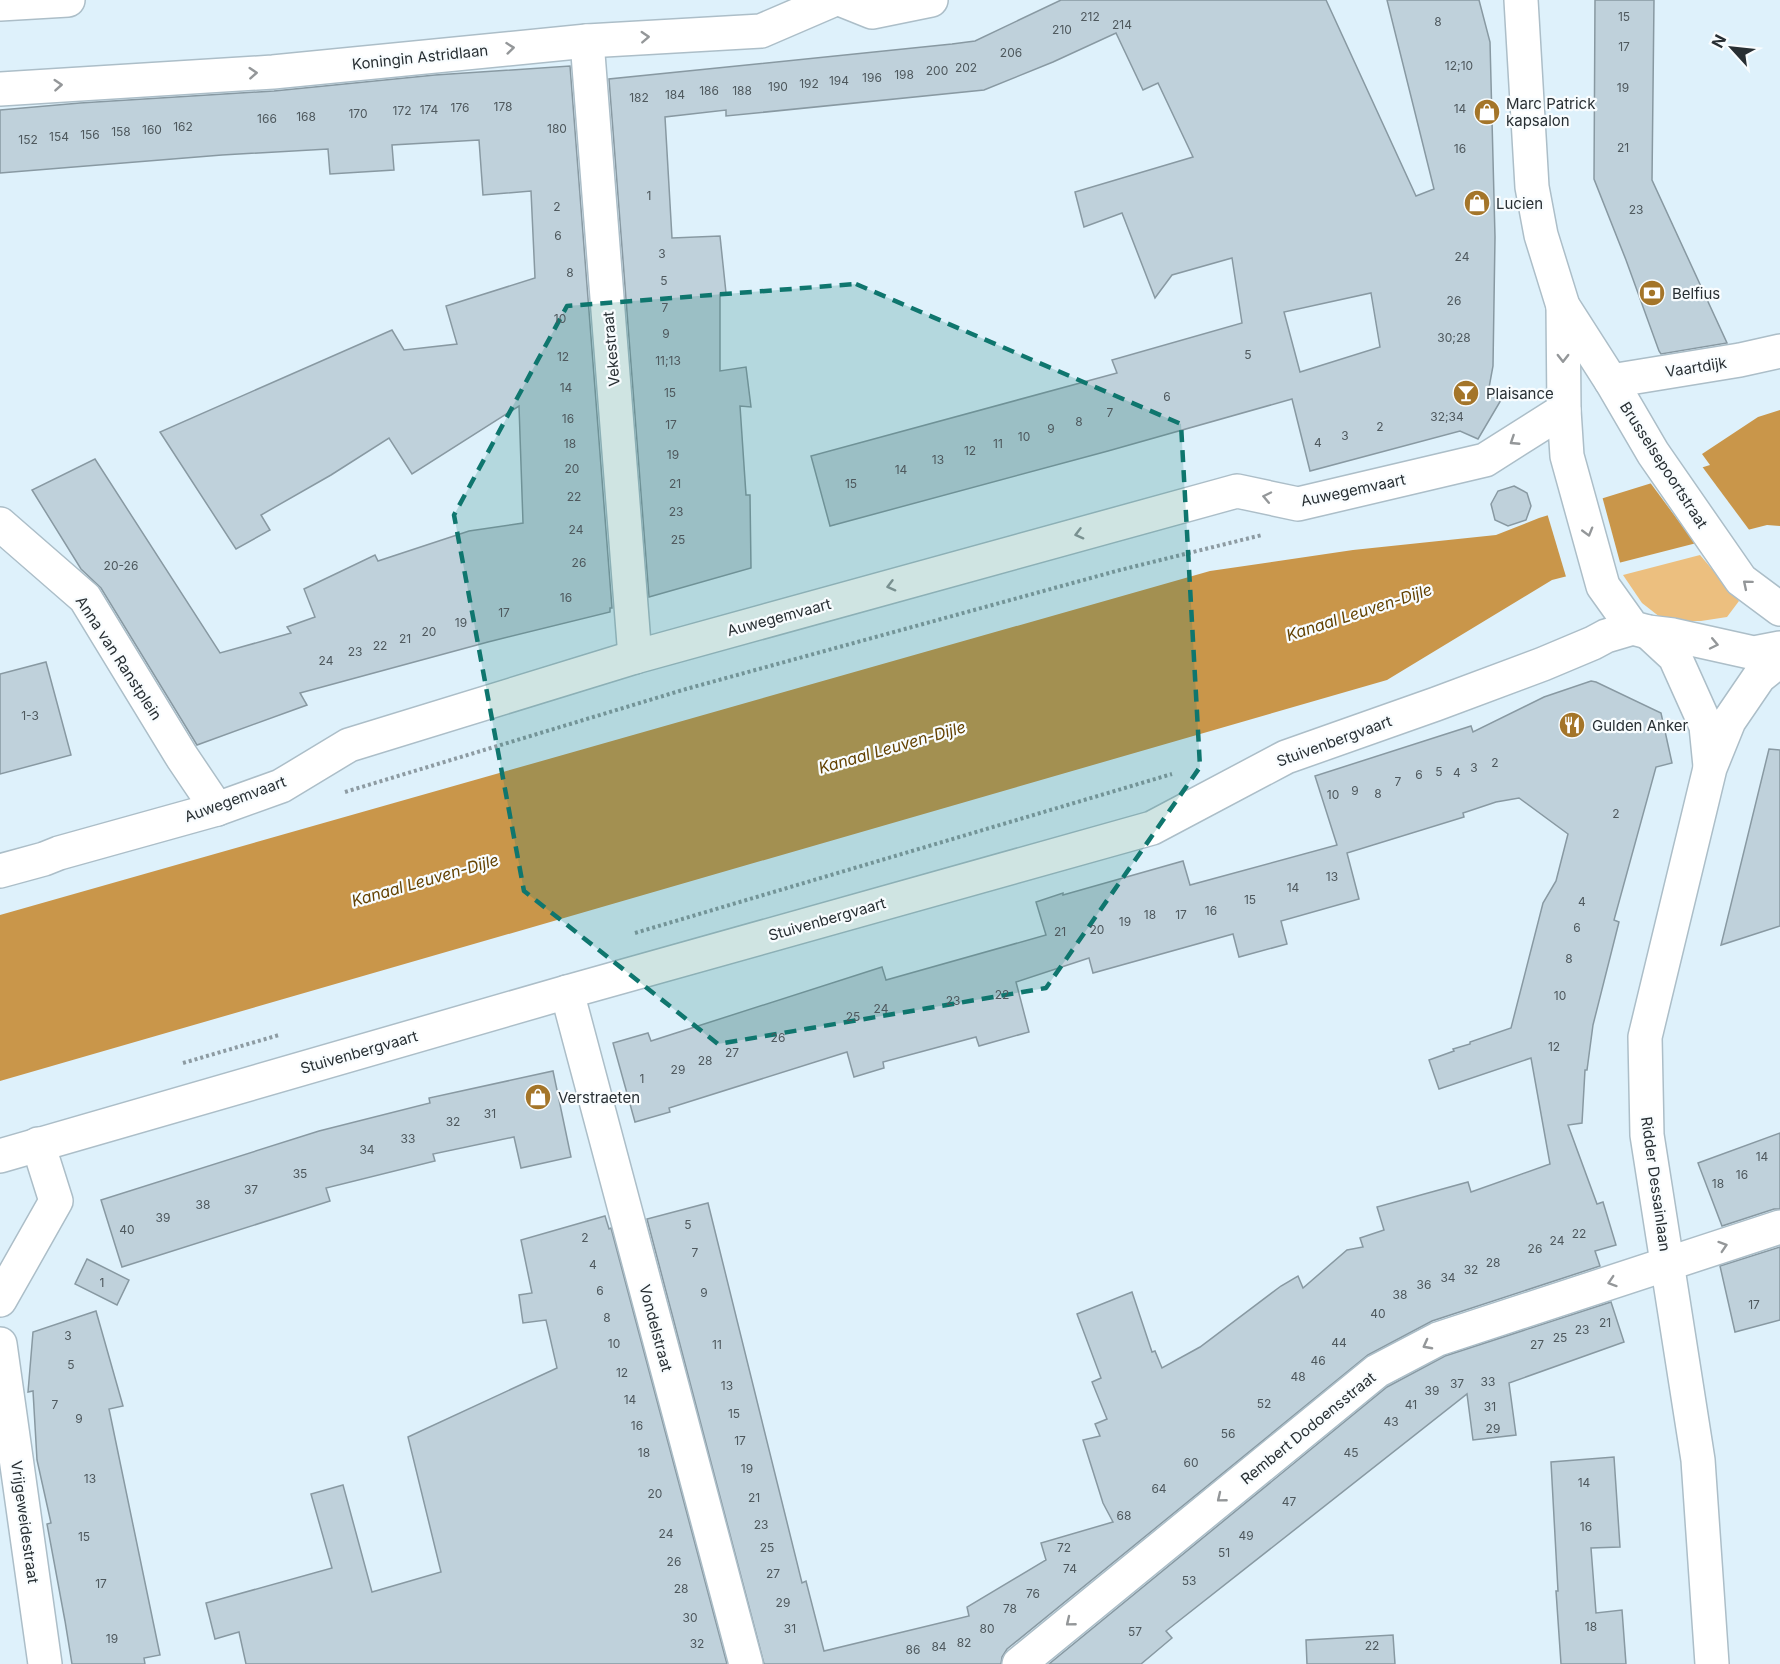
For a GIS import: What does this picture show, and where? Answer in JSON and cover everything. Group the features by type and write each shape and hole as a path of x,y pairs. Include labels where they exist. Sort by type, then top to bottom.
{"street":[{"path":"0,4 68,0"},
{"name":"Koningin Astridlaan","path":"0,89 273,72 587,41 761,31 833,0"},
{"path":"842,0 872,12 931,0"},
{"name":"Brusselsepoortstraat","path":"1521,0 1532,187 1541,235 1563,306 1653,453 1741,580 1780,609"},
{"name":"Vekestraat","path":"587,41 635,657"},
{"name":"Brusselsepoortstraat","path":"1563,306 1567,456 1603,586 1641,630 1674,657 1706,726 1710,768"},
{"name":"Vaartdijk","path":"1611,381 1740,360 1780,351"},
{"name":"Auwegemvaart","path":"0,871 217,809 281,786 350,745 635,657 1237,491 1298,504 1485,460 1564,410"},
{"name":"Anna van Ranstplein","path":"0,524 85,598 182,757 217,809"},
{"path":"1641,630 1754,653 1780,648"},
{"name":"Stuivenbergvaart","path":"0,1156 567,992 1152,828 1286,757 1436,705 1543,664 1606,636 1641,630"},
{"name":"Ridder Dessainlaan","path":"1712,1664 1698,1460 1647,1135 1645,1037 1710,768 1729,721 1760,677 1780,660"},
{"name":"Vondelstraat","path":"567,992 746,1664"},
{"path":"0,1299 56,1201 38,1144"},
{"name":"Rembert Dodoensstraat","path":"1019,1664 1377,1371 1438,1339 1780,1227"},
{"name":"Vrijgeweidestraat","path":"0,1344 45,1664"}],"path":[{"path":"343,792 686,689 1120,570 1267,533"},
{"path":"633,933 1178,773"},
{"path":"174,1066 285,1034"}],"highlighted area":[{"path":"856,284 1181,424 1200,767 1046,988 718,1044 524,891 454,515 567,306"}],"shaded area":[{"path":"1700,555 1739,601 1727,617 1701,621 1665,621 1642,603 1623,575"}],"water":[{"name":"Kanaal Leuven-Dijle","path":"1780,410 1780,526 1767,525 1552,580 1387,680 0,1081 0,915 1210,571 1353,550 1496,535 1539,518 1710,465 1702,454 1758,417"}],"pier":[{"path":"1701,465 1750,531 1748,533 1697,546 1649,481"},
{"path":"1602,496 1621,566 1567,580 1547,513"}],"building":[{"path":"1061,0 1326,0 1416,196 1434,189 1387,0 1479,0 1490,42 1495,237 1493,366 1488,393 1501,400 1478,439 1460,431 1310,471 1292,399 830,526 811,456 1117,373 1112,360 1242,323 1232,258 1172,275 1155,298 1122,213 1084,227 1075,192 1193,157 1158,83 1143,90 1116,33 984,90 726,116 726,110 665,117 672,238 720,236 726,293 720,294 720,371 746,367 751,407 740,406 746,495 750,495 751,568 649,597 609,79 975,41","holes":["1371,293 1380,347 1300,372 1284,312"]},
{"path":"1595,0 1654,0 1652,180 1727,343 1661,354 1659,351 1594,179"},
{"path":"570,66 612,608 610,612 488,642 300,693 307,705 197,745 101,588 81,569 32,490 95,459 220,653 291,633 287,627 315,617 304,589 375,555 378,561 469,531 523,523 519,406 412,474 389,438 331,475 261,515 270,530 236,549 160,432 392,330 404,350 457,344 446,306 535,278 531,191 483,195 479,140 392,145 394,170 330,174 328,149 0,173 0,110 274,91 435,75"},
{"path":"1514,486 1527,493 1531,506 1526,520 1508,526 1495,520 1491,504 1498,491"},
{"path":"46,662 71,755 0,774 0,674"},
{"path":"1591,681 1661,713 1672,763 1656,767 1614,920 1619,922 1593,1025 1587,1070 1585,1070 1582,1123 1568,1125 1597,1204 1603,1202 1616,1245 1595,1251 1600,1266 1432,1321 1368,1355 1007,1649 1001,1664 764,1664 647,1219 708,1203 802,1583 806,1581 824,1651 969,1616 967,1607 1046,1560 1041,1543 1113,1522 1103,1503 1083,1440 1100,1436 1095,1424 1107,1419 1092,1382 1101,1378 1077,1314 1132,1292 1152,1352 1155,1351 1162,1368 1200,1347 1281,1286 1298,1276 1303,1288 1347,1250 1363,1247 1360,1238 1384,1230 1377,1207 1468,1182 1471,1192 1550,1164 1531,1058 1439,1089 1429,1060 1470,1044 1470,1042 1511,1028 1543,903 1556,881 1568,834 1519,798 1496,802 1463,813 1464,817 1347,853 1359,899 1281,921 1287,944 1239,957 1233,934 1093,973 1089,958 1016,982 1029,1032 979,1046 976,1037 883,1062 884,1068 854,1077 847,1052 669,1108 670,1112 635,1122 613,1043 648,1033 651,1041 882,967 886,980 1046,935 1036,902 1063,893 1063,895 1183,861 1190,885 1337,845 1315,776 1471,726 1473,732 1544,697"},
{"path":"1769,749 1780,750 1780,926 1721,945"},
{"path":"553,1071 571,1157 521,1168 514,1137 433,1154 435,1161 326,1188 330,1201 122,1267 101,1200 319,1131 430,1103 429,1098"},
{"path":"1780,1133 1780,1209 1722,1226 1698,1163"},
{"path":"605,1216 609,1229 611,1228 727,1664 246,1664 239,1632 215,1639 206,1603 332,1568 311,1494 343,1485 372,1592 441,1572 408,1437 557,1368 546,1320 523,1323 519,1295 532,1293 521,1240"},
{"path":"1780,1247 1780,1320 1735,1332 1720,1266"},
{"path":"87,1259 129,1280 117,1305 75,1284"},
{"path":"1611,1302 1624,1342 1509,1383 1516,1435 1473,1440 1467,1394 1166,1631 1172,1638 1141,1664 1049,1664 1387,1387 1445,1356"},
{"path":"96,1311 123,1406 109,1409 160,1655 144,1658 145,1664 72,1664 47,1524 51,1523 37,1460 33,1391 28,1392 33,1332"},
{"path":"1614,1457 1620,1547 1591,1548 1596,1613 1622,1610 1626,1664 1561,1664 1551,1462"},
{"path":"1393,1635 1395,1664 1307,1664 1306,1640"}],"place":[{"name":"Marc Patrick kapsalon","path":"1487,112"},
{"name":"Lucien","path":"1477,203"},
{"name":"Belfius","path":"1652,293"},
{"name":"Plaisance","path":"1466,393"},
{"name":"Gulden Anker","path":"1572,725"},
{"name":"Verstraeten","path":"538,1097"}]}
